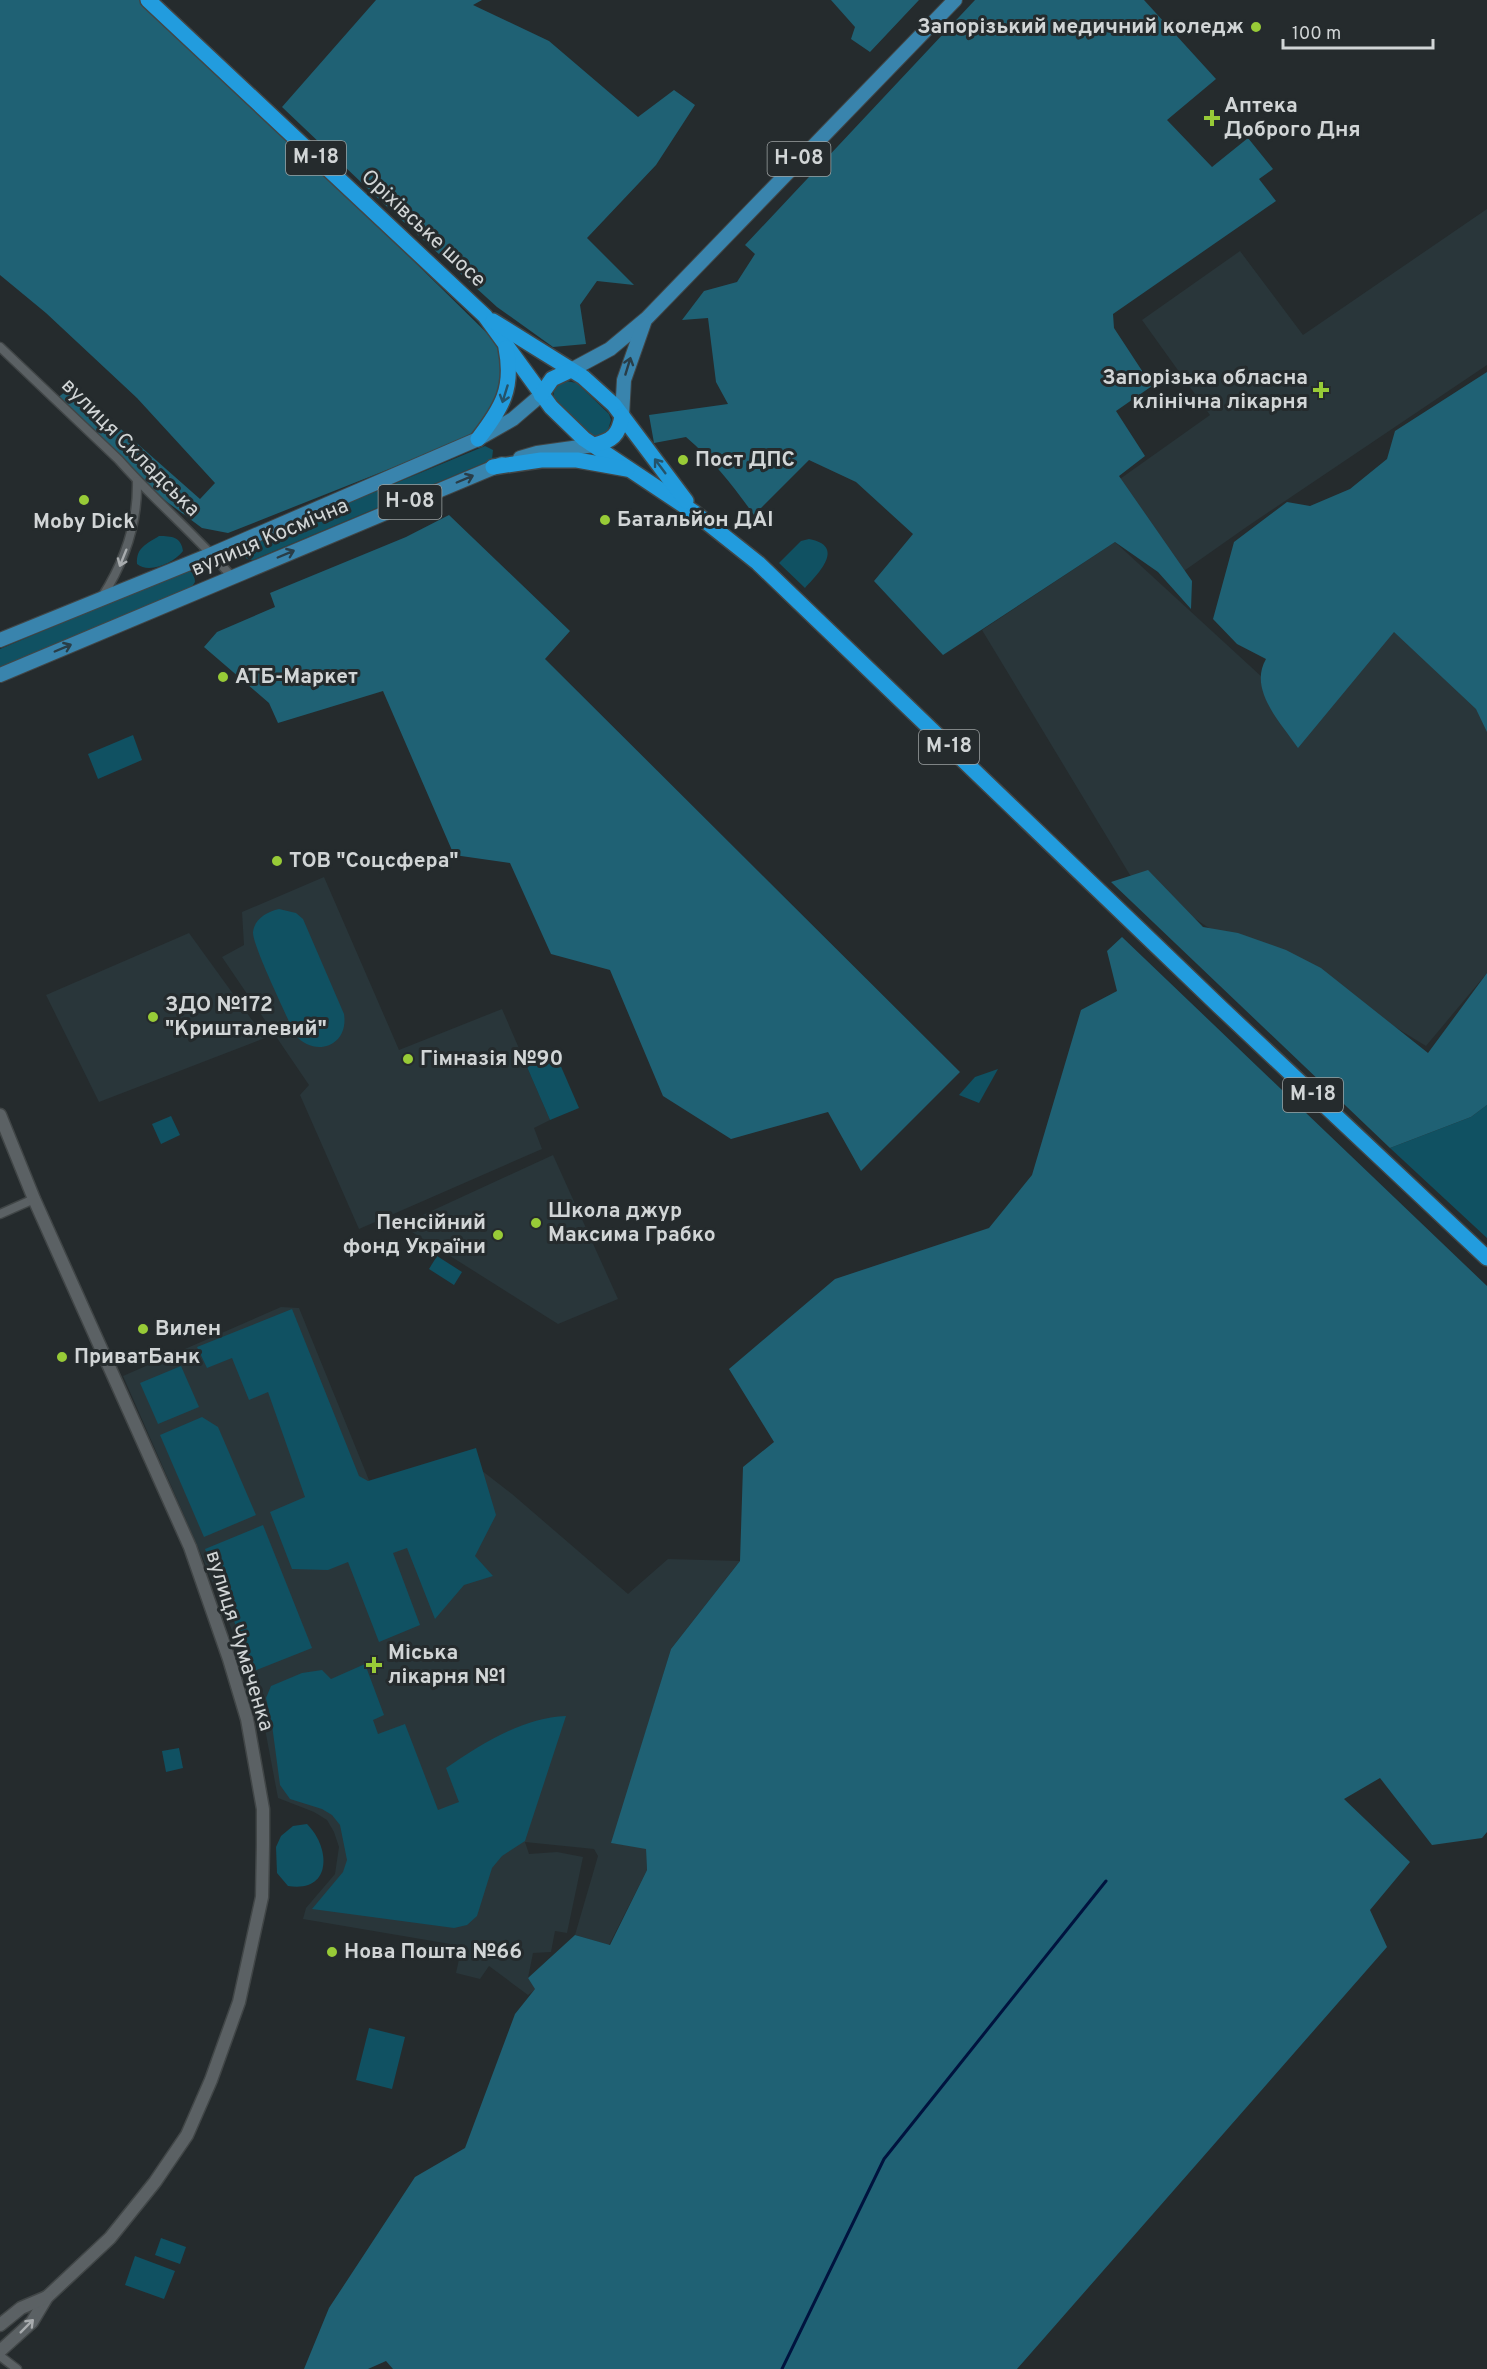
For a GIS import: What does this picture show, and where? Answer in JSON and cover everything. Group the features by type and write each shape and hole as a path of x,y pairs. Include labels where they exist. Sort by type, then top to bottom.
{"highway":[{"name":"Оріхівське шосе","path":"148,0 485,316"},
{"name":"М-18","path":"485,316 541,394 584,439 695,513 758,563 1219,1006 1487,1258"},
{"name":"М-18","path":"485,316 583,376 622,416 695,513"},
{"path":"478,439 499,412 508,389 510,365 505,342"},
{"name":"Н-08","path":"541,394 552,379 571,370"},
{"name":"Н-08","path":"594,445 608,442 615,437 620,429 622,416"},
{"path":"493,467 541,460 577,460 633,470"}],"main road":[{"name":"Н-08","path":"571,370 610,349 646,319 955,0"},
{"name":"Н-08","path":"622,416 624,380 646,319"},
{"name":"вулиця Космічна","path":"0,640 212,554 478,439 513,419 541,394"},
{"name":"вулиця Космічна","path":"0,675 493,467 537,453 594,445"}],"street":[{"name":"вулиця Складська","path":"0,348 119,460 232,577"},
{"path":"102,597 122,563 132,534 138,498 137,481"},
{"name":"вулиця Чумаченка","path":"0,1114 34,1199 190,1547 247,1719 263,1809 262,1897 239,2002 211,2080 187,2135 155,2182 110,2238 47,2296 32,2322 0,2351"},
{"path":"0,1214 34,1199"},
{"name":"вулиця Чумаченка","path":"0,2325 21,2308 47,2296"},
{"path":"0,2356 17,2369"}],"shaded area":[{"path":"0,0 148,0 495,341 505,367 492,417 470,437 228,533 202,528 147,487 55,400 72,386 200,499 215,483 137,398 46,313 0,275"},
{"path":"376,0 482,0 473,5 549,41 638,117 674,90 695,105 656,165 587,238 634,285 597,281 580,305 586,344 553,347 497,307 282,107"},
{"path":"831,0 919,0 870,52 851,39 855,27"},
{"path":"975,0 1144,0 1216,79 1167,120 1212,167 1248,138 1273,169 1259,179 1276,201 1113,314 1114,328 1152,386 1116,411 1145,456 1119,476 1192,581 1191,609 1158,572 1115,542 943,655 874,581 913,534 856,482 809,460 754,515 723,474 686,437 654,443 649,415 728,404 716,382 708,318 682,320 704,291 737,282 755,254 745,245"},
{"name":"Запорізька обласна клінічна лікарня","path":"1487,209 1487,365 1174,578 1110,486 1210,415 1142,320 1240,251 1303,335"},
{"path":"1487,372 1487,732 1476,709 1394,632 1298,748 1269,706 1264,694 1261,682 1266,659 1237,644 1213,619 1234,542 1287,502 1310,506 1350,489 1387,459 1395,431"},
{"path":"566,381 577,383 609,414 611,420 607,433 595,438 588,436 554,401 556,388"},
{"path":"485,446 493,450 492,459 484,463 253,560 243,555 243,549 249,544"},
{"path":"449,515 570,631 545,659 960,1072 861,1171 828,1112 731,1139 663,1096 610,970 551,954 510,863 454,855 383,691 278,723 269,703 204,647 217,632 275,607 270,593 406,537"},
{"path":"159,536 175,538 183,551 174,560 161,566 148,568 137,564 140,550"},
{"path":"809,539 820,542 828,554 822,568 805,588 779,563 801,541"},
{"path":"1115,542 1299,711 1398,617 1487,699 1487,973 1426,1046 1295,966 1261,963 1130,875 982,630"},
{"path":"188,570 194,574 195,582 191,588 0,668 0,649"},
{"path":"133,735 142,760 98,779 88,754"},
{"path":"1148,870 1203,927 1238,933 1286,950 1321,968 1428,1053 1487,973 1487,1105 1471,1117 1390,1148 1111,882"},
{"name":"Гімназія №90","path":"324,877 399,1050 502,1009 550,1120 534,1128 542,1149 359,1229 300,1095 309,1085 222,957 244,945 242,912"},
{"path":"279,909 296,913 303,919 344,1014 341,1034 329,1045 312,1046 295,1035 258,951 253,932 256,923 266,914"},
{"name":"ЗДО №172 \"Кришталевий\"","path":"189,933 265,1038 99,1102 46,995"},
{"path":"1122,937 1487,1286 1487,1832 1482,1838 1432,1845 1380,1778 1344,1799 1410,1862 1370,1910 1387,1947 1017,2369 393,2369 386,2361 368,2369 304,2369 329,2308 415,2177 465,2148 515,2014 535,1989 528,1978 575,1935 610,1945 647,1870 646,1849 611,1843 671,1649 740,1561 743,1467 774,1442 729,1369 835,1279 989,1228 1032,1175 1081,1010 1117,991 1107,951"},
{"path":"556,1055 579,1108 550,1120 527,1067"},
{"path":"998,1069 979,1103 959,1095 975,1077"},
{"path":"1487,1105 1487,1238 1390,1148 1471,1117"},
{"path":"171,1116 180,1135 161,1144 152,1124"},
{"path":"553,1155 618,1299 558,1324 401,1225"},
{"path":"437,1256 462,1272 454,1285 429,1269"},
{"path":"281,1307 299,1308 375,1495 472,1463 512,1494 628,1594 668,1559 740,1561 671,1649 612,1843 646,1848 647,1870 609,1945 575,1935 598,1856 594,1849 525,1842 529,1854 557,1852 583,1857 567,1933 555,1931 551,1952 533,1953 528,1978 536,1989 528,1995 489,1966 480,1979 456,1973 462,1946 303,1919 306,1908 335,1874 339,1847 327,1820 314,1812 278,1798 259,1697 201,1554 123,1376"},
{"path":"292,1309 359,1476 368,1481 476,1448 496,1515 475,1556 493,1576 464,1585 435,1619 407,1548 393,1553 420,1625 379,1642 348,1562 328,1570 292,1569 270,1512 305,1497 268,1392 249,1400 232,1358 207,1368 197,1347"},
{"path":"181,1366 199,1407 158,1424 140,1383"},
{"path":"202,1417 218,1427 256,1515 204,1537 160,1435"},
{"path":"263,1525 312,1648 254,1671 205,1549"},
{"path":"365,1664 384,1715 373,1720 378,1734 405,1724 438,1810 459,1802 446,1768 488,1742 518,1727 549,1718 566,1716 525,1841 502,1856 492,1868 477,1916 467,1925 454,1928 312,1909 343,1872 347,1860 340,1825 332,1815 322,1809 290,1799 280,1785 266,1698 271,1686 302,1673 322,1670 331,1679"},
{"path":"179,1748 183,1768 166,1772 162,1751"},
{"path":"307,1824 320,1845 323,1867 320,1876 313,1883 288,1886 277,1873 276,1847 281,1836 293,1826"},
{"path":"369,2028 405,2037 392,2089 356,2080"},
{"path":"161,2238 186,2247 180,2264 155,2255"},
{"path":"135,2256 175,2271 164,2299 125,2285"}],"waterway":[{"path":"782,2369 884,2159 1106,1881"}],"place":[{"name":"Запорізький медичний коледж","path":"1256,27"},
{"name":"Аптека Доброго Дня","path":"1212,118"},
{"name":"Запорізька обласна клінічна лікарня","path":"1321,390"},
{"name":"Пост ДПС","path":"683,460"},
{"name":"Moby Dick","path":"84,500"},
{"name":"Батальйон ДАI","path":"605,520"},
{"name":"АТБ-Маркет","path":"223,677"},
{"name":"ТОВ \"Соцсфера\"","path":"277,861"},
{"name":"ЗДО №172 \"Кришталевий\"","path":"153,1017"},
{"name":"Гімназія №90","path":"408,1059"},
{"name":"Школа джур Максима Грабко","path":"536,1223"},
{"name":"Пенсійний фонд України","path":"498,1235"},
{"name":"Вилен","path":"143,1329"},
{"name":"ПриватБанк","path":"62,1357"},
{"name":"Міська лікарня №1","path":"374,1665"},
{"name":"Нова Пошта №66","path":"332,1952"}]}
